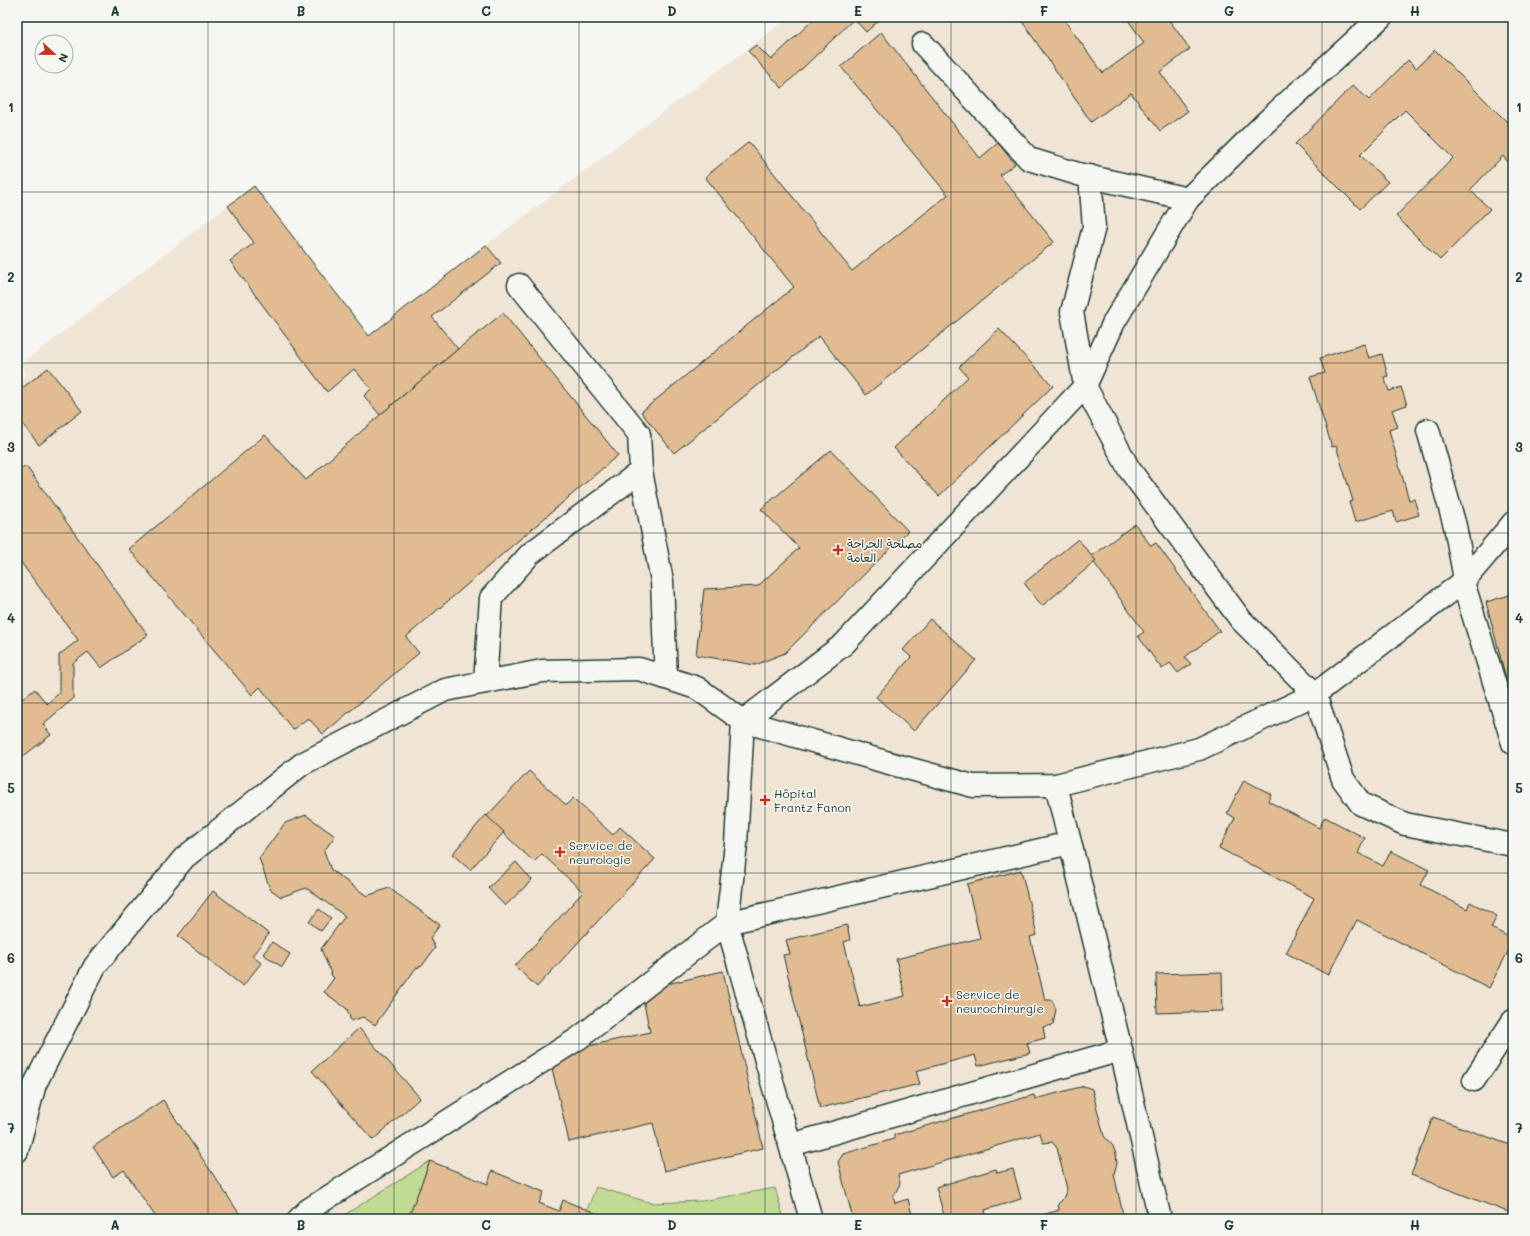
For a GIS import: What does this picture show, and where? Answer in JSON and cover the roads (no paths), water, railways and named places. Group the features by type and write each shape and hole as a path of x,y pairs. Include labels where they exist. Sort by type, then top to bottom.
{"lane":[{"path":"810,1219 791,1145 727,923 736,844 743,721 844,644 1085,386 1114,322 1188,199 1266,122 1381,17"},
{"path":"923,44 1029,159 1090,176 1188,199"},
{"path":"1090,176 1094,227 1072,312 1085,386 1129,469 1242,620 1316,694 1343,778 1360,804 1405,824 1513,845"},
{"path":"519,285 639,434 641,471 662,581 666,678"},
{"path":"1428,430 1455,526 1464,581 1513,743"},
{"path":"484,682 491,598 530,554 641,471"},
{"path":"17,1151 35,1084 95,966 184,858 302,764 445,690 550,671 639,669 697,688 743,721 973,786 1056,785 1199,749 1316,694 1464,581 1513,523"},
{"path":"1056,785 1121,1050 1160,1219"},
{"path":"299,1219 308,1210 578,1038 727,923 1070,843"},
{"path":"1474,1080 1513,1021"},
{"path":"791,1145 1121,1050"}],"place":[{"name":"مصلحة الجراحة العامة","path":"838,550"},
{"name":"Hôpital Frantz Fanon","path":"765,800"},
{"name":"Service de neurologie","path":"560,852"},
{"name":"Service de neurochirurgie","path":"947,1001"}]}
